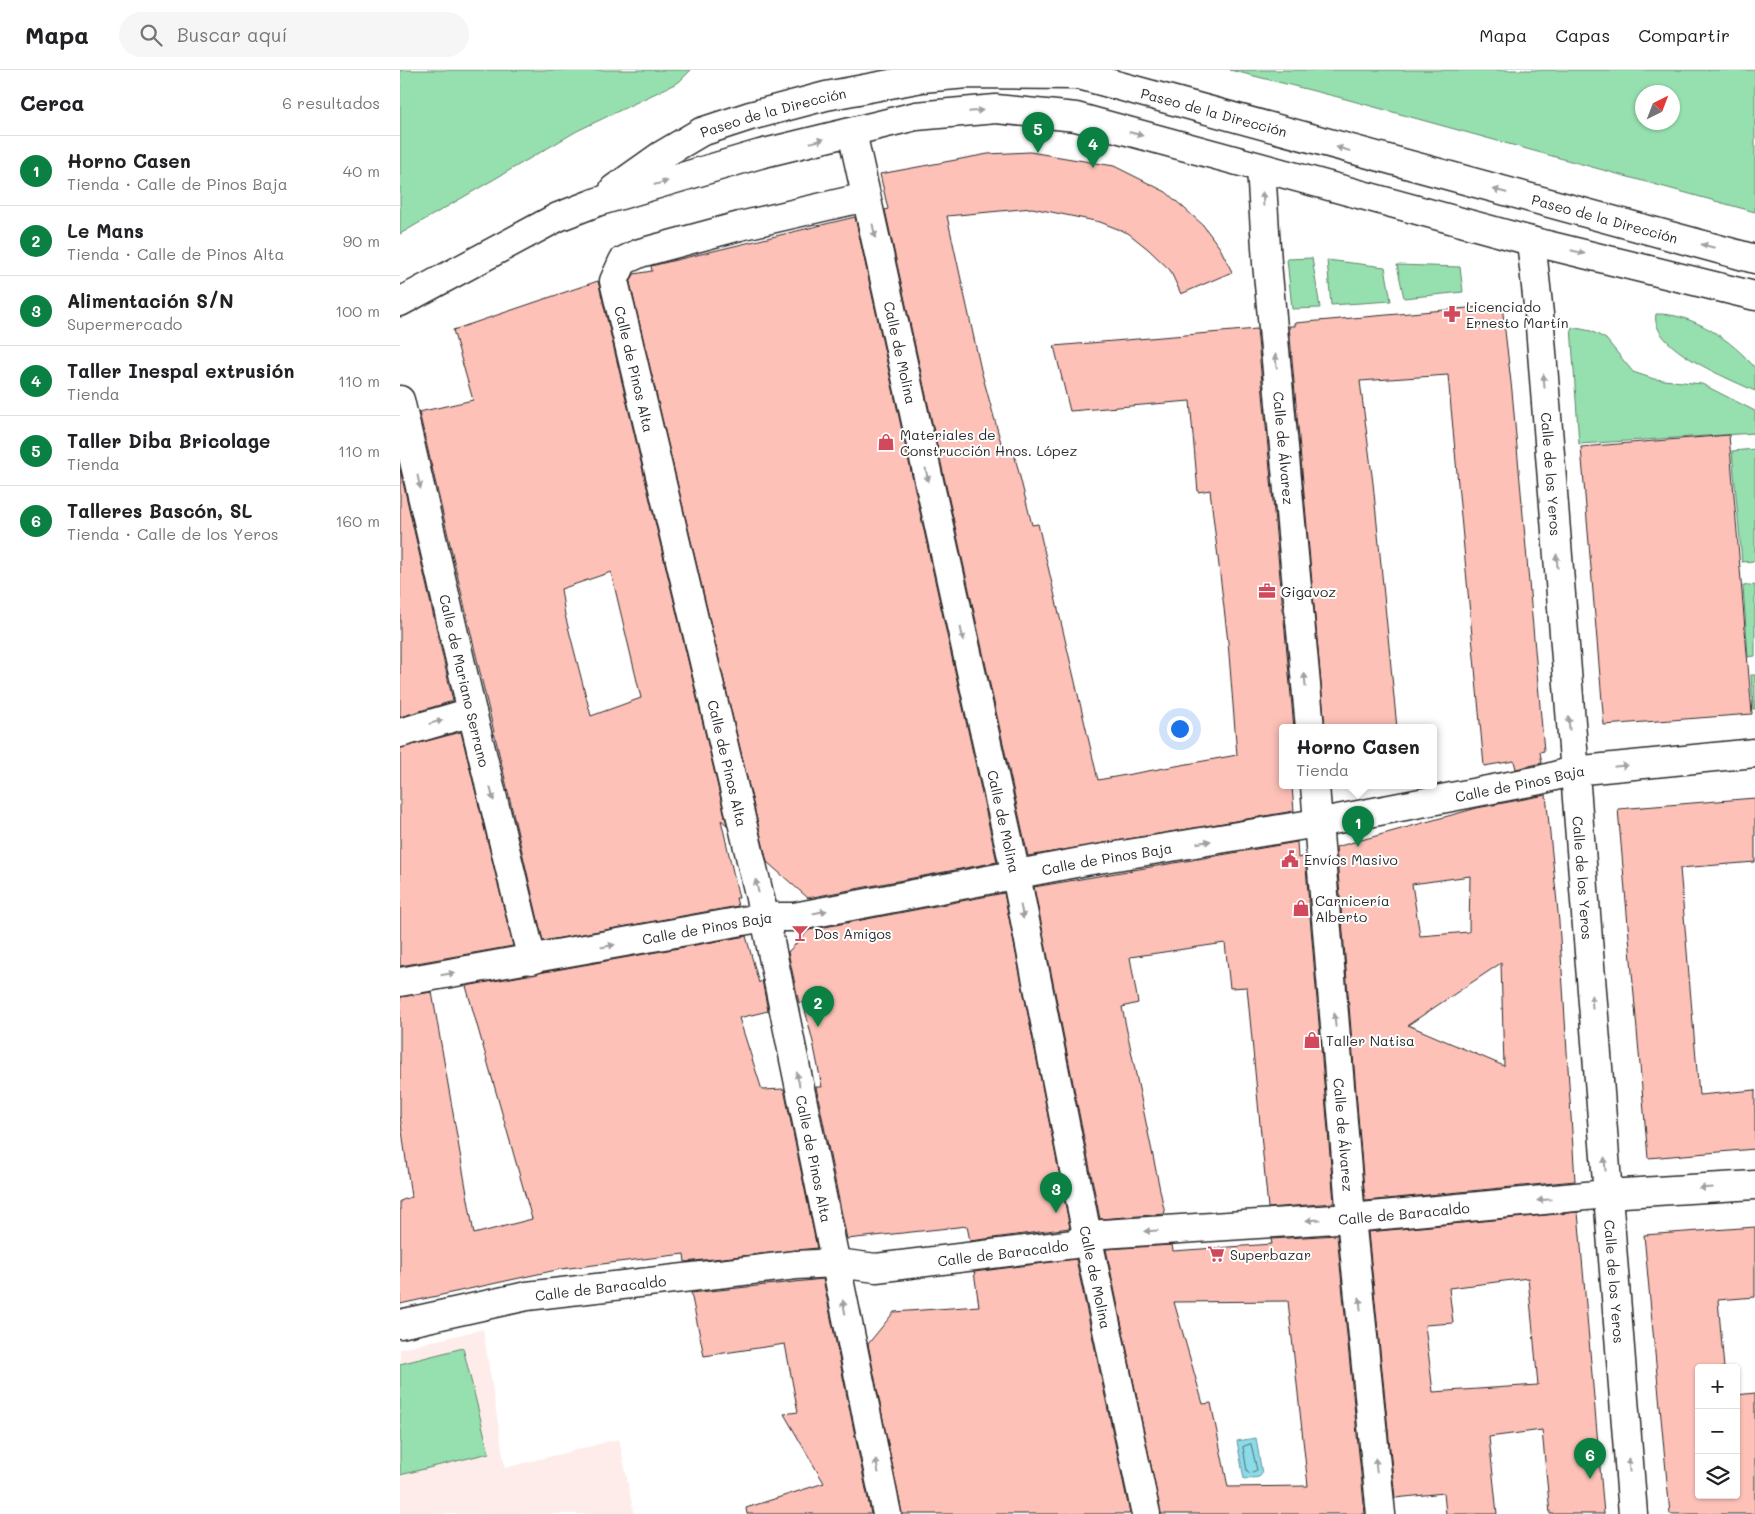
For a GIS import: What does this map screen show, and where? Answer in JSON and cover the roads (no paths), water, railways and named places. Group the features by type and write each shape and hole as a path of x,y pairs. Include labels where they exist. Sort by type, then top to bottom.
{"street":[{"name":"Paseo de la Dirección","path":"597,202 662,155 700,132 774,110 857,90 922,78 994,73 1079,75 1755,259"},
{"name":"Paseo de la Dirección","path":"402,304 558,217 597,202 760,154 916,116 996,109 1076,118 1531,240 1755,296"},
{"name":"Calle de Molina","path":"852,132 1016,875 1087,1235 1146,1514"},
{"name":"Calle de Álvarez","path":"1261,168 1267,263 1310,724"},
{"name":"Calle de Pinos Alta","path":"866,197 740,226 640,254 623,261 614,281 764,917 837,1263 843,1306 887,1514"},
{"name":"Calle de los Yeros","path":"1531,240 1539,314 1632,1514"},
{"name":"Calle de Mariano Serrano","path":"400,400 472,712 532,960"},
{"path":"400,732 472,712"},
{"name":"Calle de Pinos Baja","path":"400,982 532,960 764,917 794,917 1016,875 1318,823 1540,780 1573,771 1755,753"},
{"name":"Calle de Álvarez","path":"1315,789 1351,1218 1381,1514"},
{"name":"Calle de Baracaldo","path":"400,1324 527,1296 796,1265 837,1263 876,1268 1074,1244 1087,1235 1351,1218 1607,1194 1755,1185"}],"water":[{"path":"1256,1438 1262,1474 1259,1477 1244,1479 1237,1441"}],"place":[{"name":"Taller Diba Bricolage","path":"1038,153"},
{"name":"Taller Inespal extrusión","path":"1093,168"},
{"name":"Licenciado Ernesto Martín","path":"1452,314"},
{"name":"Materiales de Construcción Hnos. López","path":"886,442"},
{"name":"Gigavoz","path":"1267,591"},
{"name":"Horno Casen","path":"1358,847"},
{"name":"Envíos Masivo","path":"1290,859"},
{"name":"Carnicería Alberto","path":"1301,908"},
{"name":"Dos Amigos","path":"800,933"},
{"name":"Le Mans","path":"818,1027"},
{"name":"Taller Natisa","path":"1312,1040"},
{"name":"Alimentación S/N","path":"1056,1213"},
{"name":"Superbazar","path":"1216,1254"},
{"name":"Talleres Bascón, SL","path":"1590,1479"}]}
